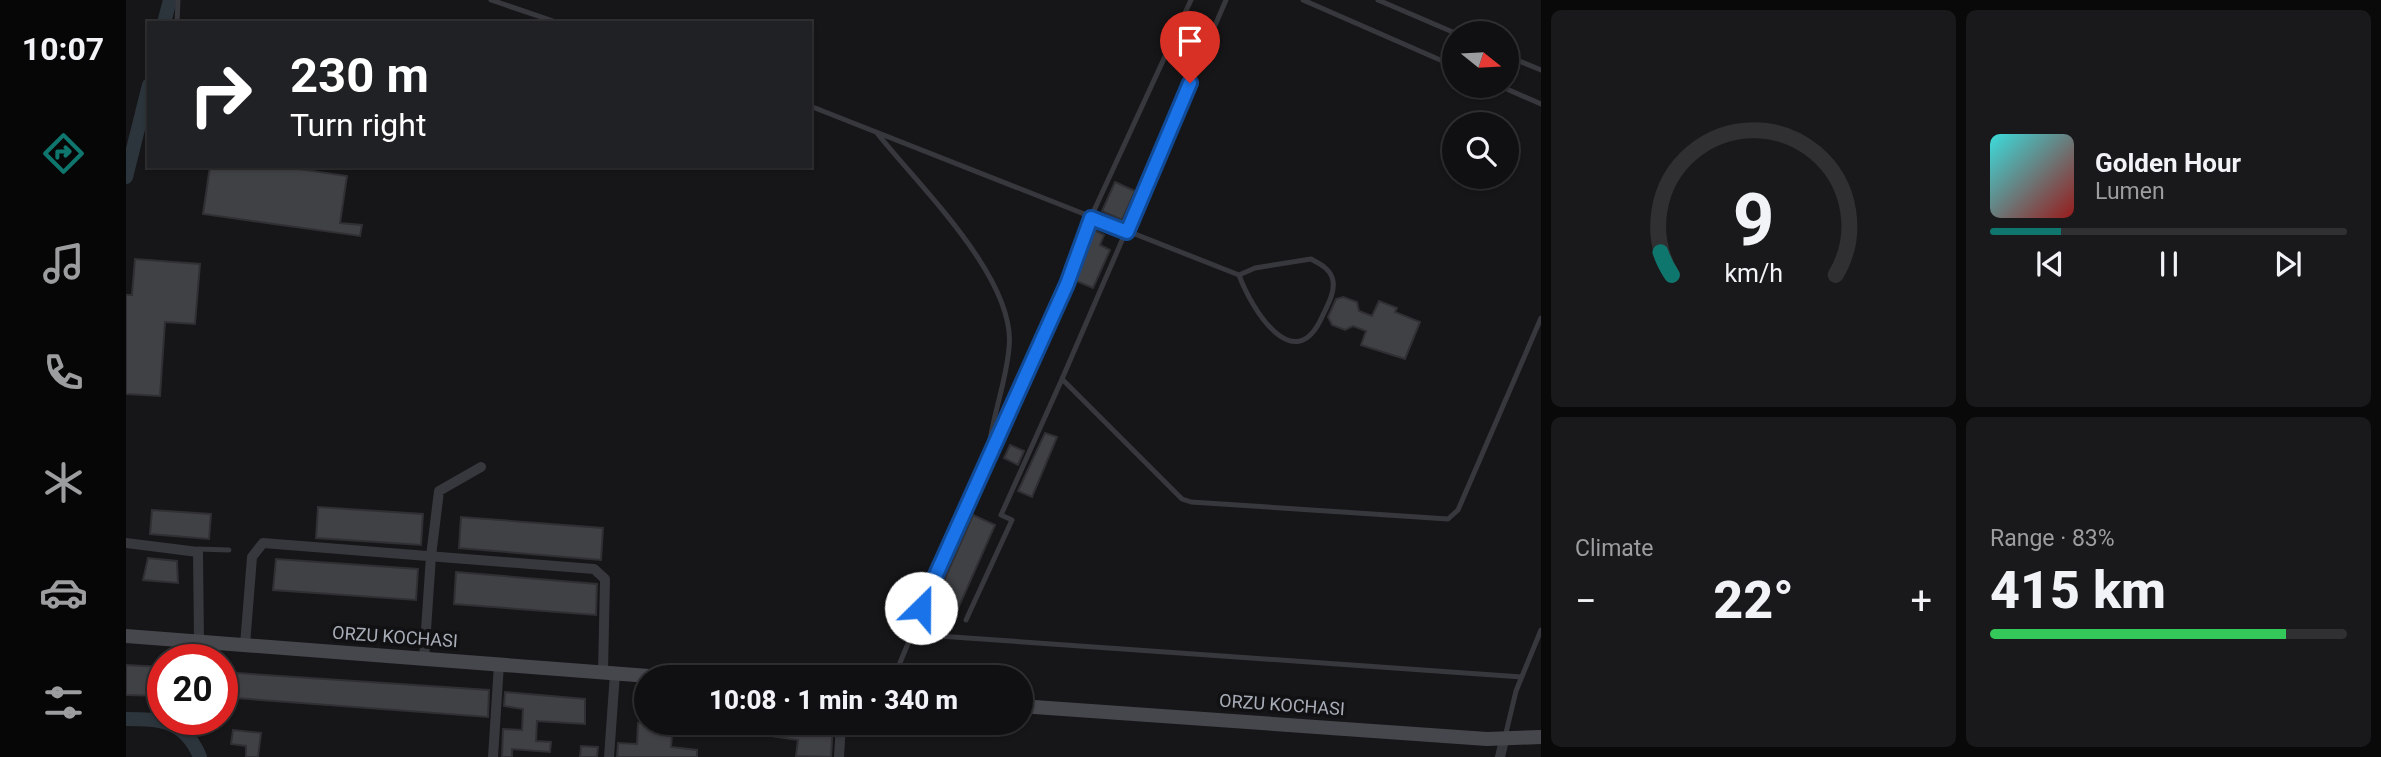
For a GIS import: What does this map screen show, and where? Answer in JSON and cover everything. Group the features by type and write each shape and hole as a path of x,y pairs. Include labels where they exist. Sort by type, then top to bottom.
{"main road":[{"name":"ORZU KOCHASI","path":"126,636 634,675"},
{"name":"ORZU KOCHASI","path":"1033,707 1504,740 1541,737"}],"street":[{"path":"424,659 431,556 439,491 481,467"},
{"path":"126,543 195,549 201,557 199,642"},
{"path":"245,645 252,557 263,543 594,569 605,579 609,673 608,757"},
{"path":"493,757 499,664"},
{"path":"839,757 840,735"},
{"path":"1500,757 1504,740"}],"lane":[{"path":"177,21 178,0"},
{"path":"491,0 553,21"},
{"path":"898,665 1067,284 1091,218 1191,0"},
{"path":"966,620 1012,520 1001,515 1127,232 1226,0"},
{"path":"1303,0 1442,61"},
{"path":"1378,0 1442,27"},
{"path":"1519,61 1541,70"},
{"path":"1519,94 1541,104"},
{"path":"812,107 1239,275 1255,268 1311,259 1327,268 1333,280 1332,294 1316,330 1309,338 1293,342 1277,335 1245,292 1239,275"},
{"path":"876,130 956,227 989,275 1005,311 1010,346 992,418 988,458"},
{"path":"1062,379 1182,499 1191,502 1448,519 1458,510 1541,318"},
{"path":"195,549 229,550"},
{"path":"1504,740 1522,677 1541,630"},
{"path":"910,634 1522,677"}],"building":[{"path":"210,168 293,168 347,176 340,223 362,225 360,236 203,214"},
{"path":"1115,182 1135,191 1122,220 1102,211"},
{"path":"1094,230 1104,235 1100,245 1110,250 1093,288 1074,280"},
{"path":"135,259 200,264 195,324 165,322 160,396 126,394 126,295 132,295"},
{"path":"1343,297 1357,302 1359,311 1372,316 1379,301 1397,308 1395,312 1420,322 1405,359 1361,345 1366,331 1353,326 1345,330 1332,325 1328,317 1336,299"},
{"path":"1045,433 1057,437 1032,497 1018,491"},
{"path":"1010,445 1024,451 1018,465 1004,458"},
{"path":"318,507 423,514 421,545 316,538"},
{"path":"152,510 211,514 209,539 150,534"},
{"path":"973,515 995,525 953,620 931,610"},
{"path":"461,517 603,528 601,560 459,548"},
{"path":"148,558 177,561 178,583 143,580"},
{"path":"276,559 418,569 416,600 273,590"},
{"path":"456,572 597,584 596,615 454,604"},
{"path":"126,665 147,666 147,696 126,695"},
{"path":"238,673 489,690 488,717 238,698"},
{"path":"505,692 585,699 585,724 537,721 536,741 551,742 550,752 512,749 512,757 502,757 503,729 522,730 523,709 504,706"},
{"path":"238,731 261,733 258,757 246,757 246,746 231,744 232,735 238,735"},
{"path":"637,735 672,735 671,747 697,750 697,757 617,757 618,743 637,744"},
{"path":"763,735 832,735 831,757 796,756 798,740"},
{"path":"581,746 598,747 597,757 580,757"}],"waterway":[{"path":"165,21 170,0"},
{"path":"126,177 147,93"},
{"path":"126,719 170,724 187,735 200,757"}],"route":[{"path":"921,608 1067,284 1091,218 1127,232 1190,83"}]}
